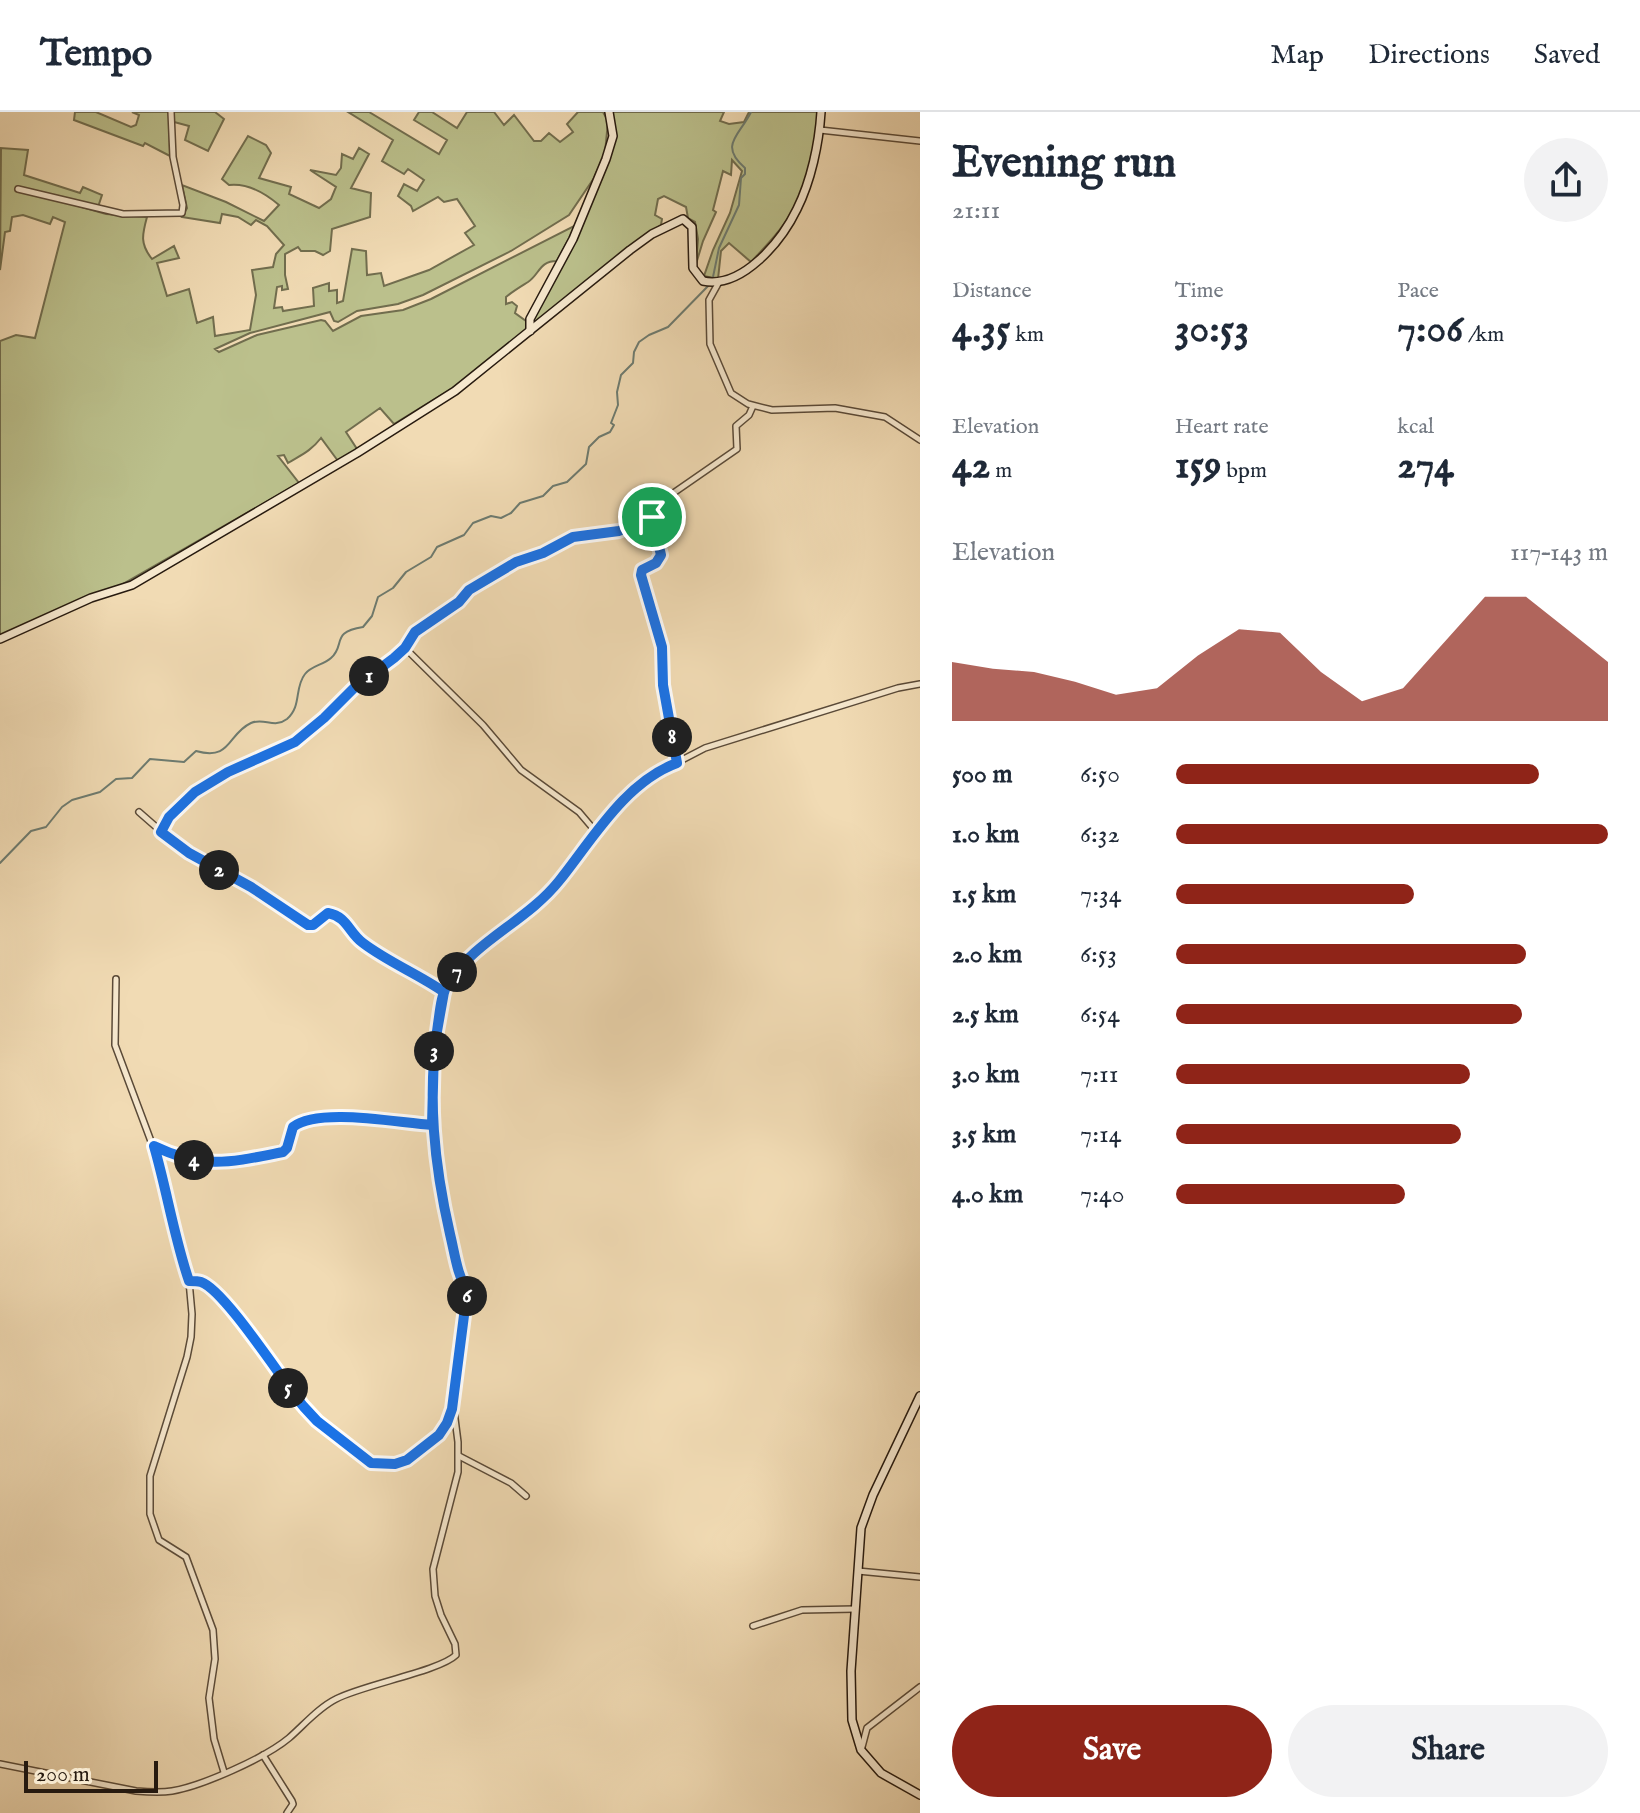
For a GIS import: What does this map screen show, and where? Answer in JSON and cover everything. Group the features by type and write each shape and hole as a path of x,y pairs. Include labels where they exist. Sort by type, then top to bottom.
{"street":[{"path":"18,189 123,214 180,214 183,205 173,157 171,112"},
{"path":"530,331 530,319 573,239 606,159 613,136 609,112"},
{"path":"0,639 91,598 132,585 290,493 455,391 630,250 678,220 686,220 692,227 693,268 703,281 736,277 748,270 792,218 803,195 820,130 821,112"},
{"path":"820,130 920,141"},
{"path":"714,282 709,300 710,344 729,390 753,406 783,411 835,408 885,417 920,440"},
{"path":"161,832 169,817 195,792 228,772 295,742 354,688 405,648 422,626 459,602 469,590 516,562 543,553 573,537 619,531 652,517 672,494 737,449 736,426 749,415 753,406"},
{"path":"652,517 661,555 656,563 642,570 641,575 662,647 663,685 677,763"},
{"path":"405,648 483,725 521,770 579,812 596,833"},
{"path":"0,1764 136,1791 158,1792 198,1784 263,1755 287,1740 336,1699 385,1680 447,1663 456,1655 455,1644 435,1596 433,1569 458,1472 458,1442 452,1409 467,1292 458,1276 432,1125 434,1048 444,992 463,963 536,906 596,833 653,775 718,744 898,688 920,684"},
{"path":"139,812 189,853 251,887 308,925 313,925 328,913 341,917 347,921 352,934 373,950 444,992"},
{"path":"116,979 115,1045 154,1146 178,1249 189,1281 191,1337 150,1476 149,1508 159,1540 186,1557 213,1630 215,1659 209,1698 214,1739 224,1772"},
{"path":"154,1146 193,1159 235,1162 283,1152 293,1127 315,1117 432,1125"},
{"path":"189,1281 203,1283 216,1293 304,1407 317,1421 371,1463 395,1464 407,1460 439,1435 452,1409"},
{"path":"920,1396 866,1512 859,1539 851,1671 852,1720 861,1750 874,1767 891,1781 920,1795"},
{"path":"458,1456 511,1483 526,1496"},
{"path":"857,1571 920,1577"},
{"path":"753,1626 802,1610 855,1609"},
{"path":"861,1750 867,1728 920,1687"},
{"path":"263,1755 293,1802 287,1813"}],"green space":[{"path":"75,112 96,112 131,127 136,125 139,115 132,112 169,112 170,156 145,143 143,146 74,120"},
{"path":"174,112 215,112 224,119 208,151 185,140 189,126 174,122"},
{"path":"348,112 369,112 439,154 447,140 414,120 419,112 432,112 457,128 467,112 494,112 504,125 514,115 534,141 541,141 549,133 560,142 573,132 567,124 578,112 603,112 608,121 605,153 594,178 569,215 511,251 423,295 398,304 357,311 338,322 334,321 330,312 250,333 215,349 219,352 257,335 321,320 333,331 361,316 403,310 431,299 576,225 557,261 543,266 532,279 506,297 506,304 512,302 517,306 515,313 526,321 526,330 464,381 394,424 380,408 346,432 357,449 338,461 321,438 310,450 288,463 284,455 278,456 299,483 114,589 0,639 0,341 16,335 35,338 65,222 53,217 50,224 23,215 12,217 10,231 5,232 0,270 1,148 28,150 24,175 80,193 83,187 102,195 98,207 24,189 30,192 106,214 147,217 143,239 152,259 174,246 179,258 157,263 167,296 189,289 197,323 213,317 215,336 250,330 256,295 252,270 273,267 276,254 284,245 267,226 256,220 251,225 238,217 222,214 220,223 182,217 187,208 182,185 264,221 279,205 256,190 229,185 222,179 248,136 266,145 271,153 259,178 291,187 289,194 319,208 331,199 336,187 310,170 336,175 341,168 342,154 353,159 359,148 369,154 351,188 371,193 370,217 332,229 330,251 323,255 315,251 301,251 298,247 285,254 288,289 277,287 274,308 282,307 283,311 314,306 313,288 329,283 329,291 337,290 337,303 343,301 352,249 366,251 367,275 381,273 384,286 429,270 474,245 465,233 475,226 457,199 444,202 438,197 413,211 398,196 404,184 417,191 424,180 408,169 404,174 382,161 393,140"},
{"path":"611,112 724,112 720,121 729,124 744,122 749,112 818,112 812,156 798,199 780,229 751,262 729,243 721,251 718,279 704,276 730,213 742,171 732,160 731,175 723,171 713,210 716,212 696,264 698,239 695,222 688,218 686,207 664,196 658,199 655,215 662,219 661,225 531,327 549,286 571,250 614,143"}],"waterway":[{"path":"713,277 719,248 739,205 741,178 745,174 745,168 737,160 732,146 751,112"},
{"path":"0,863 31,831 46,827 72,800 100,792 116,779 132,778 150,759 184,762 196,751 208,753 223,749 251,723 278,723 287,719 295,708 305,674 331,658 346,632 363,627 372,616 378,597 393,588 406,572 431,557 437,547 464,535 473,523 511,513 520,503 543,496 553,486 567,482 586,464 589,447 610,432 614,425 611,423 618,405 621,375 633,363 639,342 668,327 711,283"}],"route":[{"path":"652,517 619,531 573,537 543,553 516,562 469,590 459,602 415,632 405,648 354,688 295,742 228,772 195,792 186,804 169,817 161,832 179,847 251,887 308,925 313,925 328,913 341,917 347,921 352,934 373,950 444,992 434,1048 432,1125 315,1117 293,1127 283,1152 225,1163 183,1157 154,1146 178,1249 189,1281 199,1281 216,1293 304,1407 317,1421 371,1463 395,1464 407,1460 439,1435 452,1409 467,1292 458,1276 432,1125 432,1092 434,1048 441,1005 444,992 463,963 536,906 556,885 632,793 653,775 677,763 663,685 662,647 641,575 641,571 656,563 661,555 652,517"}]}
